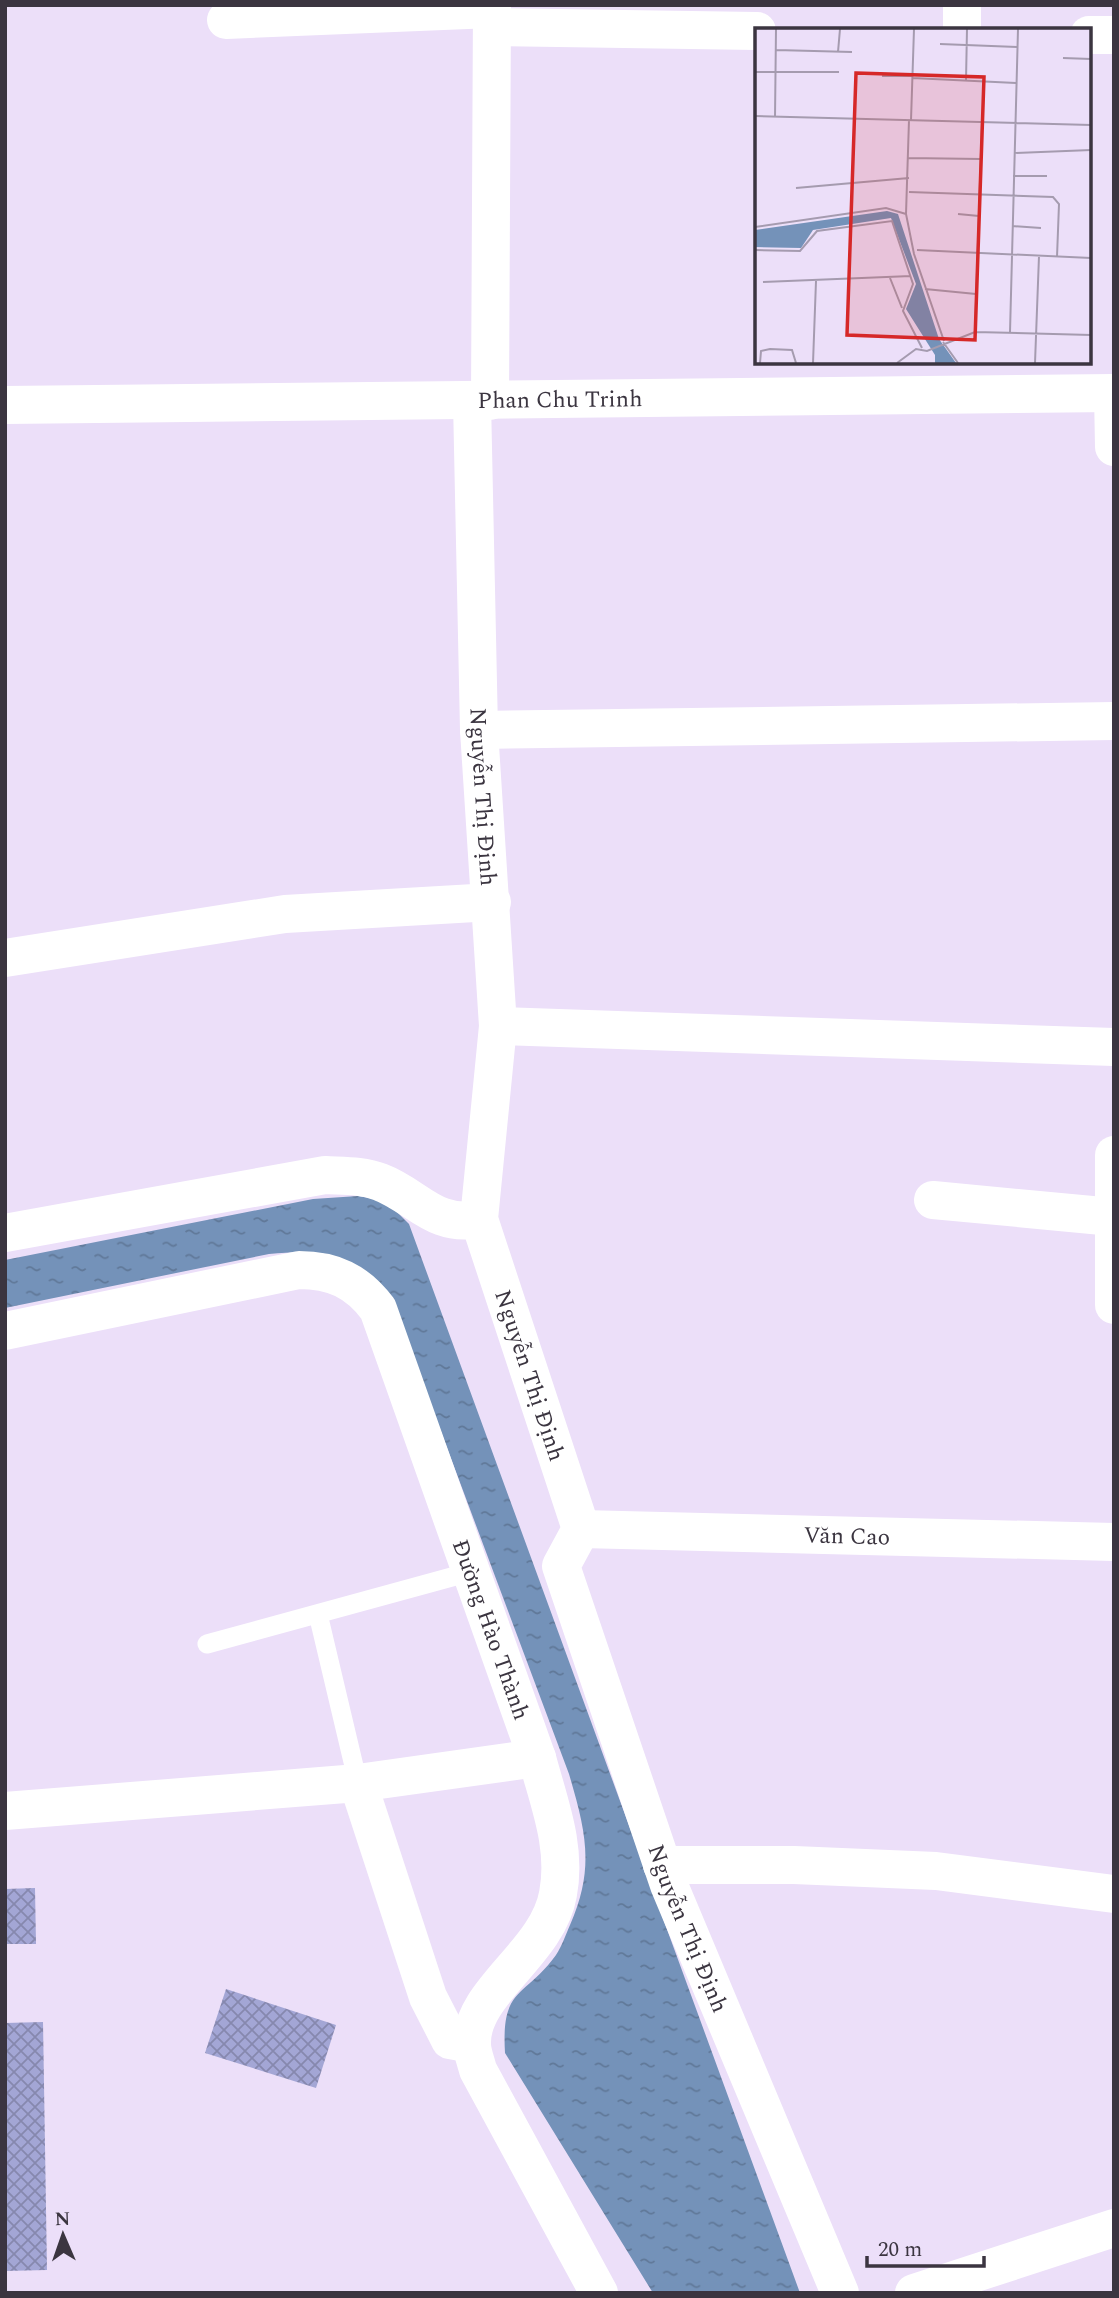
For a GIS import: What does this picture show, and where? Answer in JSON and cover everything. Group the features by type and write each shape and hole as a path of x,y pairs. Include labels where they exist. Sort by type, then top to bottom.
{"street":[{"path":"962,5 962,28"},
{"path":"226,20 492,14 755,31"},
{"name":"Nguyễn Thị Định","path":"492,14 481,401 479,730 498,1026 479,1219 581,1529 561,1566 662,1865 840,2293"},
{"path":"1091,35 1114,36"},
{"path":"1114,393 1114,447"},
{"name":"Phan Chu Trinh","path":"5,405 1114,393"},
{"path":"479,730 1114,721"},
{"path":"5,958 285,914 492,902"},
{"path":"498,1026 1114,1047"},
{"path":"1114,1155 1114,1305"},
{"path":"5,1233 325,1175 378,1181 445,1220 464,1222 479,1219"},
{"path":"933,1200 1112,1217"},
{"name":"Đường Hào Thành","path":"5,1331 299,1270 337,1274 361,1289 378,1309 537,1758 558,1832 562,1865 558,1897 550,1922 532,1950 487,2000 476,2022 472,2044"},
{"name":"Văn Cao","path":"581,1529 1114,1542"},
{"path":"5,1811 358,1783 537,1758"},
{"path":"358,1783 428,1997 450,2040 472,2044 478,2070 599,2293"},
{"path":"662,1865 794,1865 936,1871 1114,1894"},
{"path":"914,2293 1114,2228"}],"lane":[{"path":"207,1644 470,1572"},
{"path":"318,1614 358,1783"}],"water":[{"path":"358,1196 386,1201 409,1224 800,2293 653,2293 505,2053 505,2031 511,2004 556,1955 578,1905 585,1867 583,1832 569,1774 391,1298 364,1271 351,1263 338,1257 307,1252 269,1254 5,1308 5,1260 313,1199"}],"building":[{"path":"35,1888 36,1944 5,1944 5,1889"},
{"path":"226,1989 336,2025 316,2088 205,2053"},
{"path":"43,2022 47,2270 5,2271 5,2023"}]}
